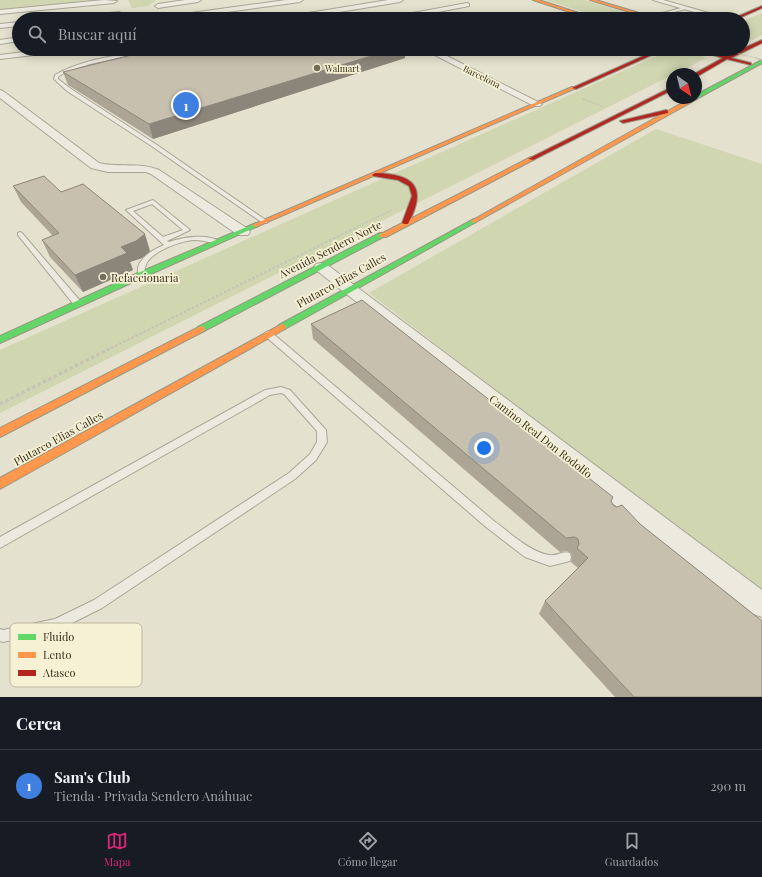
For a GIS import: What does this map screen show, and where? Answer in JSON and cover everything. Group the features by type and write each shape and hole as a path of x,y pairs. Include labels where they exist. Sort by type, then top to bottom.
{"main road":[{"path":"535,0 573,12"},
{"path":"592,0 633,12"},
{"path":"750,12 762,7"},
{"path":"750,44 762,41"},
{"path":"750,46 762,49"},
{"path":"0,340 141,275 538,104 640,56"},
{"path":"719,56 760,64"},
{"path":"702,72 729,56"},
{"name":"Plutarco Elias Calles","path":"702,94 760,64"},
{"name":"Avenida Sendero Norte","path":"0,433 406,223 666,91"},
{"name":"Plutarco Elias Calles","path":"0,484 683,104"},
{"path":"594,127 666,112"},
{"path":"375,175 396,177 414,189 414,199 406,223"}],"street":[{"path":"160,3 198,0"},
{"path":"213,12 300,0"},
{"path":"327,12 400,0"},
{"path":"656,0 678,6 687,5 706,12"},
{"path":"0,12 114,1 118,12"},
{"path":"426,12 467,4"},
{"path":"0,26 12,25"},
{"path":"0,42 12,41"},
{"path":"0,57 12,56"},
{"name":"Barcelona","path":"441,56 538,104"},
{"path":"0,93 95,166 108,169 142,169 155,172 243,232"},
{"name":"Camino Real Don Rodolfo","path":"321,267 623,503 762,605"}],"lane":[{"path":"669,12 687,5"},
{"path":"127,56 82,66 60,73 56,76 56,79 69,90 155,146 265,222"},
{"path":"141,275 142,265 147,258 166,243 187,230 153,202 129,210 166,243"},
{"path":"20,234 78,304"},
{"path":"166,243 197,238 219,242"},
{"path":"268,334 490,524 529,553 550,560 566,558"},
{"path":"0,543 268,392 281,390 287,392 321,430 322,442 313,457 292,476 98,604 60,623"},
{"path":"0,635 10,635"}],"path":[{"path":"739,56 760,64"},
{"path":"576,96 604,107 598,110"},
{"path":"0,404 136,335 414,199"}],"green space":[{"path":"0,0 103,0 104,1 0,11"},
{"path":"128,0 156,0 149,6 132,8"},
{"path":"545,0 584,0 624,12 584,12"},
{"path":"762,13 762,35 750,41 750,18"},
{"path":"656,56 701,56 706,58 687,68 666,68 666,78 0,413 0,350"},
{"path":"656,129 762,164 762,594 369,293"}],"building":[{"path":"128,56 371,56 149,124 63,72"},
{"path":"44,176 61,192 83,184 145,234 136,241 121,247 127,253 75,275 42,240 59,233 13,186"},
{"path":"362,300 613,497 611,501 613,505 617,507 622,505 640,524 762,621 762,697 634,697 545,601 588,558 577,548 579,544 578,539 574,537 566,538 311,324"}],"traffic: fast":[{"path":"702,94 762,61"},
{"path":"282,327 474,221"},
{"path":"0,340 141,275 256,225"},
{"path":"201,329 383,235"}],"traffic: slow":[{"path":"535,0 573,12"},
{"path":"592,0 633,12"},
{"path":"256,225 574,88"},
{"path":"474,221 684,104"},
{"path":"383,235 531,159"},
{"path":"0,484 282,327"},
{"path":"0,433 201,329"}],"traffic: jam":[{"path":"750,12 762,7"},
{"path":"750,47 762,41"},
{"path":"574,88 647,56"},
{"path":"720,56 749,64"},
{"path":"702,72 730,56"},
{"path":"531,159 666,91"},
{"path":"623,121 666,112"},
{"path":"375,175 400,178 411,185 415,196 413,206 406,223"}],"place":[{"name":"Walmart","path":"317,68"},
{"name":"Sam's Club","path":"186,105"},
{"name":"Refaccionaria","path":"103,277"}]}
